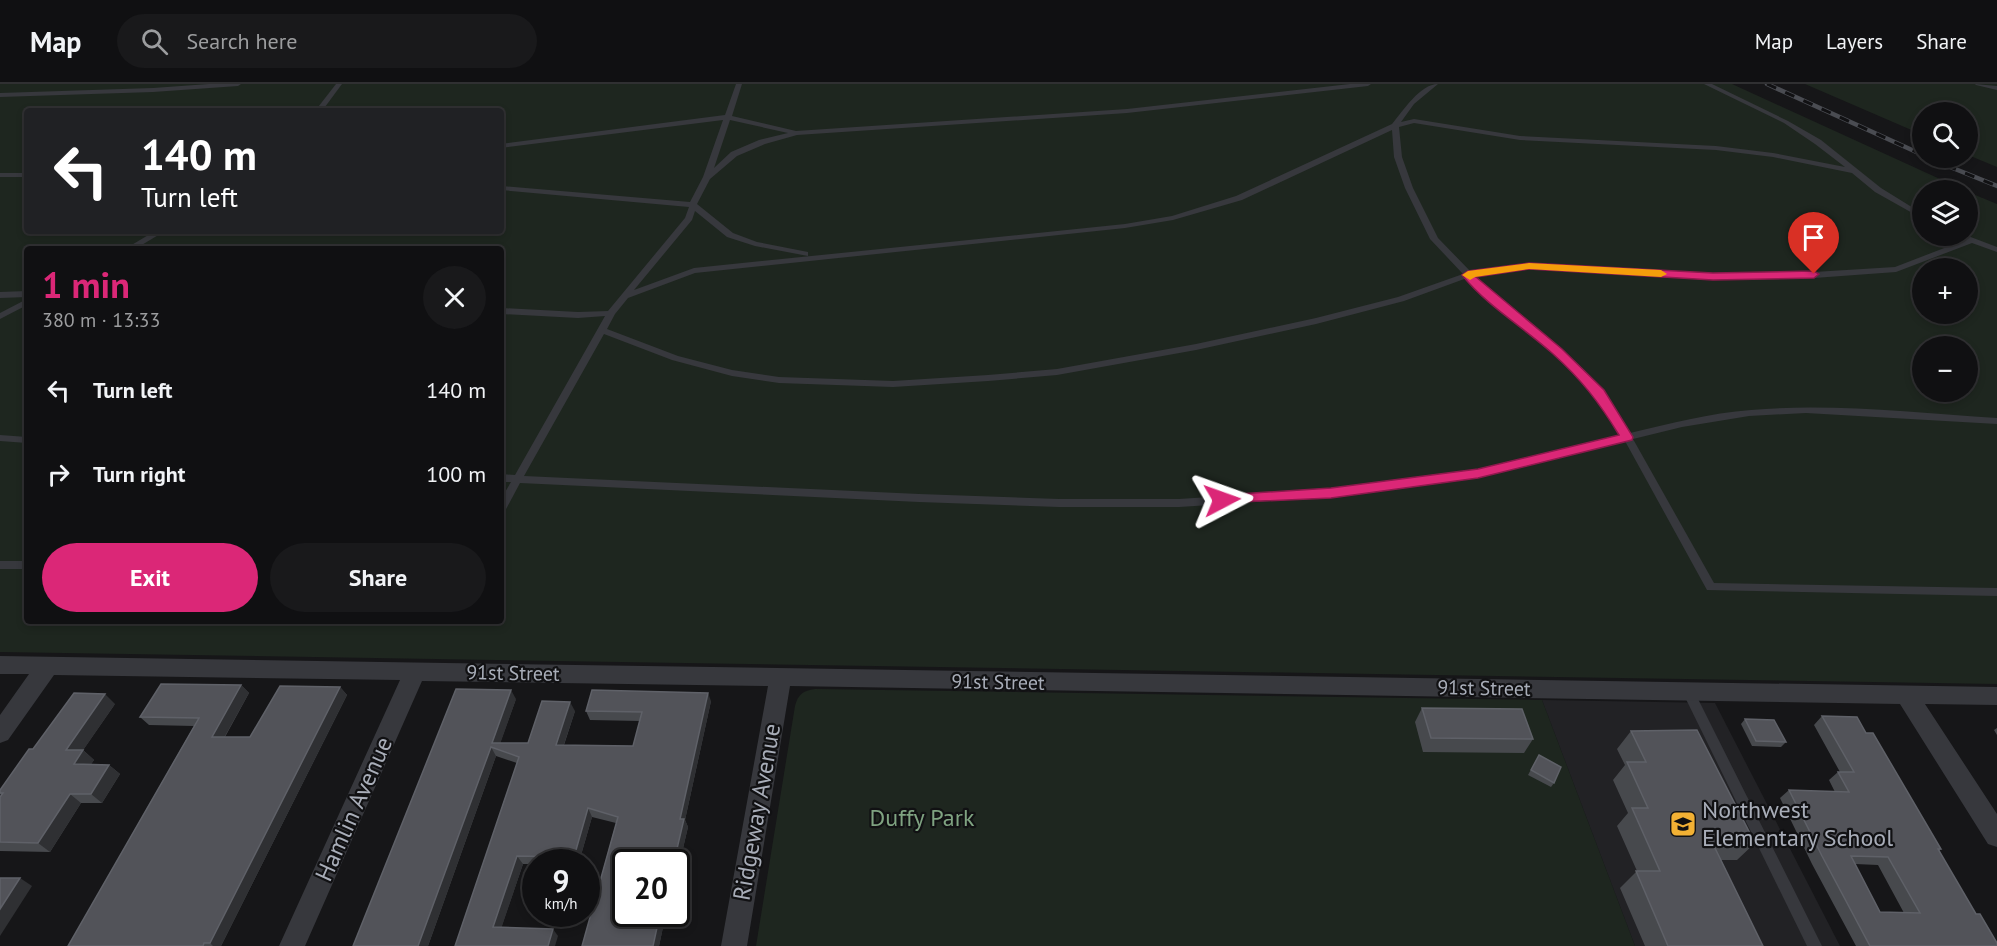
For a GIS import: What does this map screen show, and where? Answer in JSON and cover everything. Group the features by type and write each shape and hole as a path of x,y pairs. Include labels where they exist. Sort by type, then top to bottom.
{"street":[{"name":"91st Street","path":"0,665 780,679 1997,696"},
{"path":"0,733 48,666"},
{"name":"Hamlin Avenue","path":"292,946 415,671"},
{"name":"Ridgeway Avenue","path":"734,946 780,679"},
{"path":"1906,694 1997,836"}],"lane":[{"path":"0,95 153,90 238,84"},
{"path":"320,108 339,84"},
{"path":"504,503 611,313 689,218 707,177 739,84"},
{"path":"707,177 734,154 762,142 796,133 1127,111 1368,84"},
{"path":"1435,84 1412,103 1395,126 1398,157 1434,239 1486,294 1558,351 1599,393 1627,437 1711,587 1997,592"},
{"path":"1707,84 1786,122 1818,142 1878,190 1912,210"},
{"path":"1978,84 1997,88"},
{"path":"504,146 727,117 796,133"},
{"path":"626,296 694,271 1125,226 1173,218 1239,198 1395,126 1414,121 1520,138 1716,148 1773,155 1853,171"},
{"path":"0,175 24,175"},
{"path":"504,188 693,205 730,235 755,244 816,257"},
{"path":"134,246 156,234"},
{"path":"1978,242 1997,250"},
{"path":"602,330 675,358 732,372 779,380 893,384 1057,372 1316,321 1401,299 1468,275 1529,266 1713,277 1825,274 1896,269 1956,246"},
{"path":"0,295 24,294"},
{"path":"0,316 24,304"},
{"path":"504,311 578,315 611,313"},
{"path":"504,478 930,498 1059,502 1179,502 1331,493 1478,474 1627,437 1749,412 1806,410 1997,421"},
{"path":"0,438 24,440"},
{"path":"0,565 24,565"},
{"path":"1688,691 1815,946"}],"shaded area":[{"name":"Northwest Elementary School","path":"1542,700 1715,703 1840,946 1635,946"}],"green space":[{"path":"0,84 1732,84 1942,180 1912,180 1912,246 1978,246 1978,196 1997,204 1997,684 0,652"},
{"path":"1805,84 1997,84 1997,167 1978,159 1978,102 1912,102 1912,130"},
{"name":"Duffy Park","path":"815,689 1542,700 1635,946 756,946 795,706 802,694"}],"building":[{"path":"161,684 241,685 212,737 250,737 280,686 340,687 210,943 204,943 203,946 68,946 199,718 140,717"},
{"path":"456,689 511,690 492,743 528,743 542,701 570,702 556,745 633,746 642,712 586,711 592,690 708,693 680,819 684,819 677,849 612,849 612,927 657,927 653,946 582,946 587,927 600,927 600,882 618,817 588,808 576,849 522,849 522,856 517,856 493,927 553,929 548,946 455,946 519,757 491,747 418,946 353,946"},
{"path":"74,693 105,694 66,750 83,750 74,764 109,765 91,794 70,794 38,843 0,842 0,797 3,793 0,793 0,790 29,749 33,749"},
{"path":"1422,708 1522,709 1533,739 1431,738"},
{"path":"1822,716 1857,717 1866,733 1873,733 1941,849 1938,849 1976,914 1980,914 1997,946 1870,946 1789,790 1849,792 1838,772 1854,772","holes":["1851,856 1888,857 1920,913 1880,912"]},
{"path":"1745,719 1774,720 1786,742 1756,741"},
{"path":"1697,730 1755,843 1713,844 1763,946 1668,946 1636,871 1660,871 1632,808 1648,808 1627,762 1646,762 1631,731"},
{"path":"1539,755 1561,767 1554,783 1531,770"},
{"path":"0,878 20,878 0,909"}],"railway":[{"path":"1767,84 1912,150"},
{"path":"1953,168 1997,186"}],"slow traffic":[{"path":"1470,277 1468,275 1529,266 1661,274"}],"place":[{"name":"Northwest Elementary School","path":"1683,824"}],"route":[{"path":"1222,500 1331,493 1478,474 1627,437 1599,393 1558,351 1486,294 1468,275 1529,266 1713,277 1814,274"}]}
